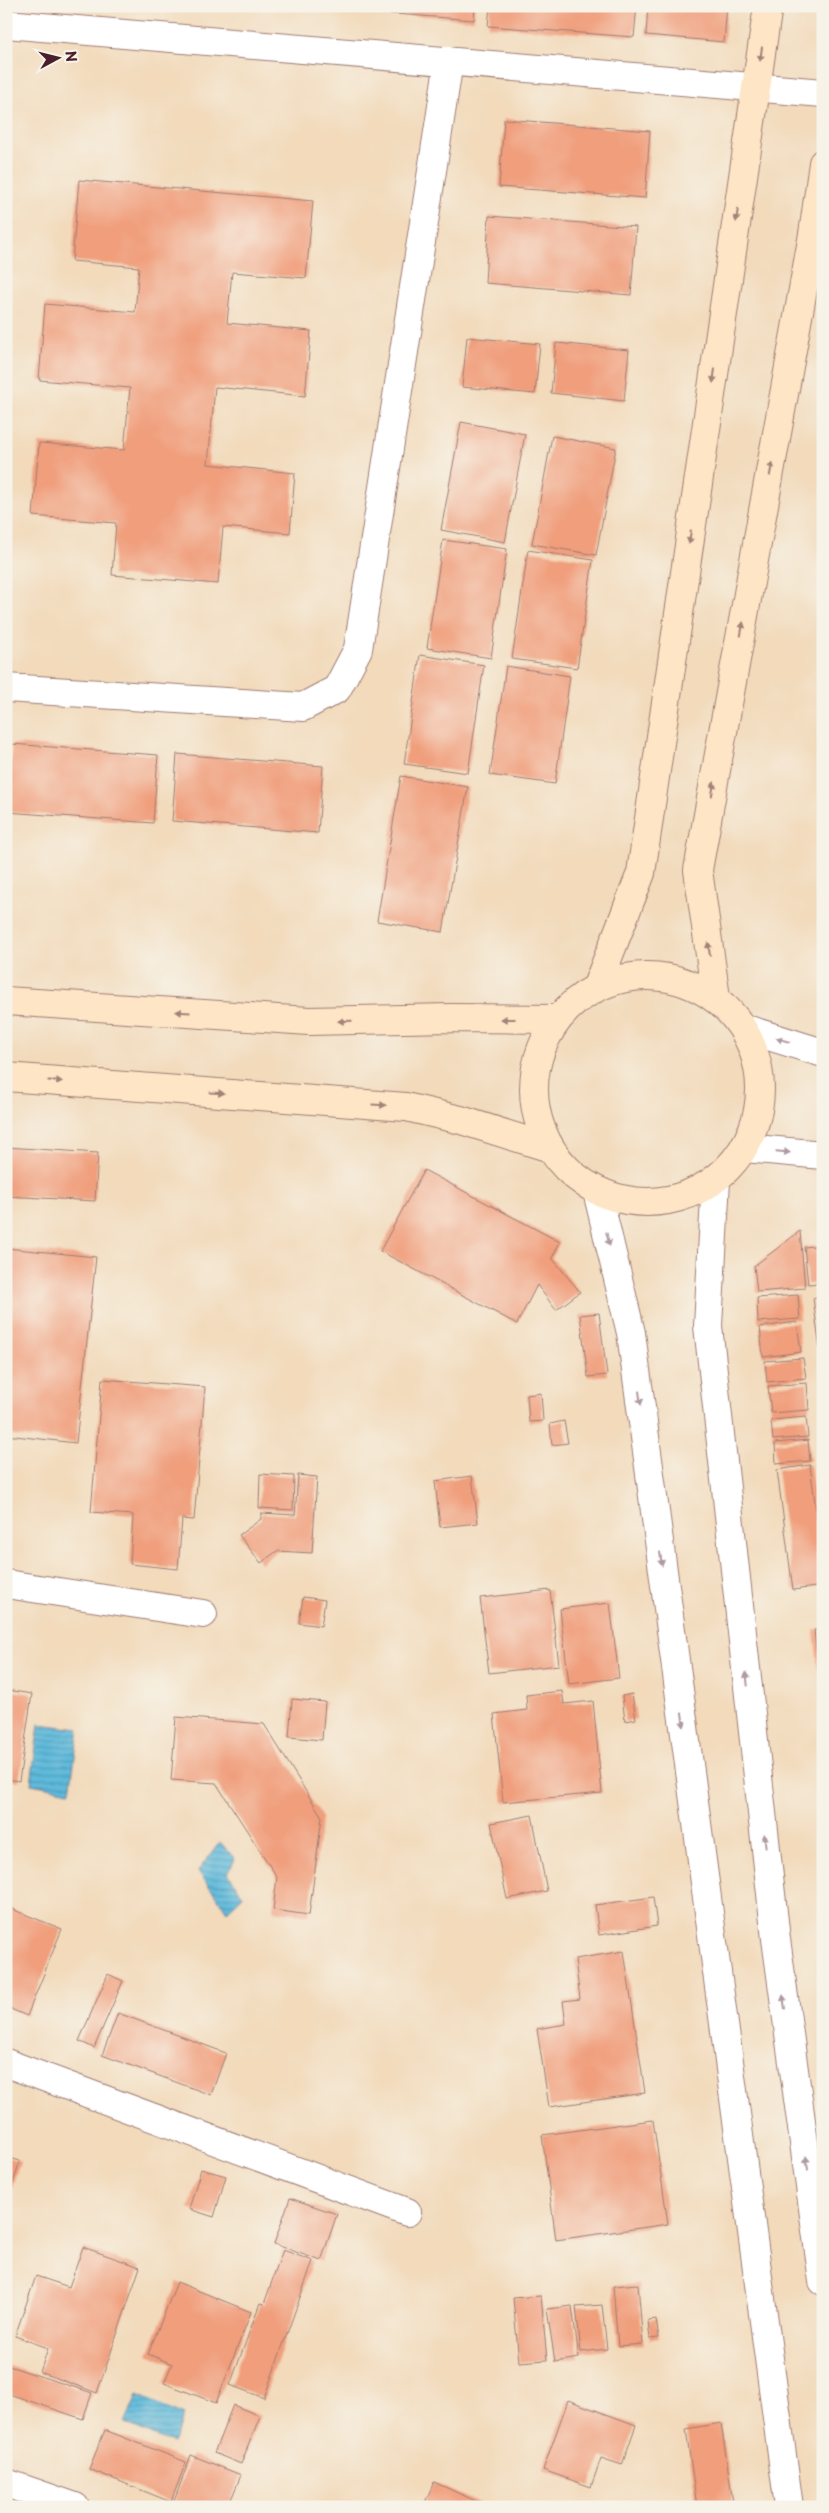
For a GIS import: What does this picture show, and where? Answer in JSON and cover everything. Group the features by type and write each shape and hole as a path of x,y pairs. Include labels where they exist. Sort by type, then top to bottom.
{"main road":[{"path":"597,986 641,873 768,6"},
{"path":"716,998 698,870 813,234 823,163"},
{"path":"658,974 689,982 716,998 731,1011 743,1028 756,1057 761,1088 756,1120 744,1148 731,1166 716,1180 688,1195 658,1202 626,1201 597,1192 570,1173 550,1148 537,1116 533,1082 540,1049 557,1019 574,1000 597,986 626,976 658,974"},
{"path":"6,1001 309,1021 557,1019"},
{"path":"6,1077 406,1107 460,1120 550,1148"}],"street":[{"path":"6,24 823,93"},
{"path":"6,688 303,707 337,689 358,649 449,60"},
{"path":"743,1028 823,1053"},
{"path":"744,1148 823,1155"},
{"path":"716,1180 708,1326 776,1939 823,2281"},
{"path":"597,1192 631,1333 789,2507"},
{"path":"6,1584 203,1614"},
{"path":"6,2063 407,2212"},
{"path":"6,2483 75,2507"}],"water":[{"path":"39,1724 79,1729 70,1791 31,1784"},
{"path":"220,1842 235,1859 228,1873 243,1896 227,1911 198,1871"},
{"path":"137,2395 184,2415 172,2443 125,2423"}],"building":[{"path":"329,6 475,6 474,20 329,9"},
{"path":"490,6 637,6 634,37 488,26"},
{"path":"648,6 727,6 724,42 646,35"},
{"path":"504,119 650,131 645,198 499,187"},
{"path":"79,180 313,201 306,278 232,272 227,323 311,331 305,396 215,387 208,464 295,473 290,533 223,527 218,584 112,575 116,523 33,516 39,443 124,450 130,388 39,380 45,304 135,312 139,267 72,261"},
{"path":"489,216 636,227 631,295 485,283"},
{"path":"467,337 540,344 535,394 462,387"},
{"path":"556,343 629,350 624,401 551,393"},
{"path":"461,422 525,434 505,542 441,530"},
{"path":"552,436 616,448 596,555 532,544"},
{"path":"443,540 507,549 491,658 427,648"},
{"path":"528,550 593,560 577,668 512,659"},
{"path":"420,655 484,665 468,773 404,764"},
{"path":"506,666 570,676 555,784 490,775"},
{"path":"12,744 158,755 153,823 7,812"},
{"path":"177,754 323,766 318,833 172,821"},
{"path":"401,776 468,787 443,932 377,921"},
{"path":"6,1147 98,1153 95,1201 6,1196"},
{"path":"424,1170 560,1242 552,1258 580,1292 556,1310 537,1285 517,1324 380,1251"},
{"path":"800,1231 805,1288 757,1292 754,1266"},
{"path":"823,1245 823,1283 808,1284 804,1247"},
{"path":"6,1248 96,1257 76,1443 6,1435"},
{"path":"798,1295 800,1319 758,1322 757,1298"},
{"path":"823,1296 823,1365 822,1365 813,1298"},
{"path":"599,1313 607,1375 588,1377 580,1315"},
{"path":"797,1322 801,1352 763,1357 760,1327"},
{"path":"803,1358 806,1378 767,1382 765,1361"},
{"path":"102,1379 205,1387 194,1520 182,1519 178,1569 130,1564 133,1515 91,1512"},
{"path":"807,1383 809,1410 771,1413 768,1386"},
{"path":"541,1393 543,1421 529,1422 527,1395"},
{"path":"806,1417 808,1437 773,1440 771,1420"},
{"path":"564,1421 568,1443 552,1445 550,1424"},
{"path":"808,1440 810,1461 776,1464 775,1443"},
{"path":"810,1465 823,1563 823,1586 793,1590 777,1470"},
{"path":"260,1474 294,1476 293,1510 259,1508"},
{"path":"298,1475 317,1477 312,1553 277,1551 261,1563 239,1535 261,1519 261,1513 295,1515"},
{"path":"472,1476 478,1523 440,1527 435,1481"},
{"path":"550,1590 559,1665 489,1673 480,1598"},
{"path":"303,1597 325,1600 321,1626 299,1623"},
{"path":"610,1603 619,1678 569,1684 560,1609"},
{"path":"823,1629 823,1677 819,1677 814,1630"},
{"path":"6,1690 32,1694 19,1781 6,1779"},
{"path":"562,1691 564,1704 593,1701 602,1793 503,1802 494,1714 527,1710 526,1695"},
{"path":"632,1694 636,1719 625,1721 622,1696"},
{"path":"292,1699 325,1702 322,1740 289,1737"},
{"path":"176,1717 264,1724 322,1817 309,1915 273,1910 277,1877 216,1783 171,1780"},
{"path":"532,1815 547,1891 507,1899 491,1823"},
{"path":"653,1897 657,1926 599,1935 595,1905"},
{"path":"9,1908 62,1929 27,2016 6,2007 6,1914"},
{"path":"624,1951 645,2093 549,2107 537,2029 566,2024 563,2001 580,1999 575,1959"},
{"path":"108,1974 123,1981 94,2048 79,2041"},
{"path":"118,2013 226,2053 211,2095 102,2055"},
{"path":"653,2120 668,2224 556,2240 542,2135"},
{"path":"6,2157 20,2161 7,2202 6,2202"},
{"path":"201,2169 226,2176 214,2217 189,2209"},
{"path":"290,2198 337,2214 321,2261 274,2244"},
{"path":"83,2247 140,2267 97,2393 40,2372 48,2348 15,2336 36,2276 69,2287"},
{"path":"283,2250 313,2261 264,2398 230,2385 260,2303 264,2304"},
{"path":"177,2282 251,2312 216,2403 164,2383 172,2364 148,2354"},
{"path":"638,2284 643,2344 618,2346 613,2286"},
{"path":"541,2296 547,2360 519,2362 513,2298"},
{"path":"602,2305 607,2349 581,2352 576,2307"},
{"path":"572,2306 579,2358 555,2362 547,2309"},
{"path":"656,2319 659,2338 650,2339 648,2320"},
{"path":"6,2365 92,2393 83,2419 6,2393"},
{"path":"568,2400 636,2425 622,2465 601,2458 591,2487 543,2470"},
{"path":"233,2405 260,2416 241,2464 214,2453"},
{"path":"721,2423 733,2502 697,2507 686,2429"},
{"path":"105,2430 186,2462 171,2502 89,2469"},
{"path":"191,2455 241,2475 228,2507 180,2507 173,2504"},
{"path":"434,2482 489,2507 423,2507"}]}
